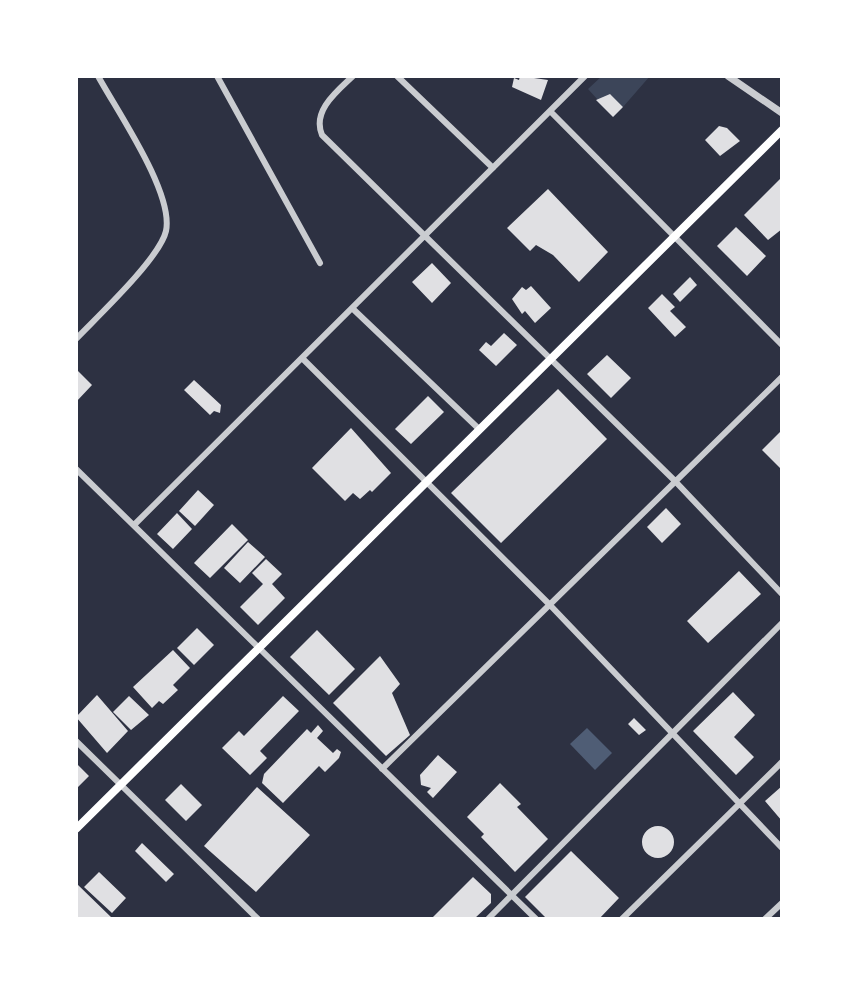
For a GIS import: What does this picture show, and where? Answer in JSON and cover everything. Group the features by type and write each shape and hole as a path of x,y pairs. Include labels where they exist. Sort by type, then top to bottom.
{"main road":[{"path":"76,829 782,130"}],"street":[{"path":"76,339 153,255 166,232 166,209 157,185 98,76"},
{"path":"217,76 320,263"},
{"path":"353,76 320,114 317,124 322,135 674,480 782,594"},
{"path":"397,76 493,168"},
{"path":"134,525 585,76"},
{"path":"728,76 782,113"},
{"path":"550,111 782,345"},
{"path":"352,308 479,429"},
{"path":"302,358 423,483 549,604 782,848"},
{"path":"382,769 782,377"},
{"path":"76,469 536,919"},
{"path":"488,919 782,623"},
{"path":"76,741 258,919"},
{"path":"622,919 782,762"},
{"path":"765,919 782,903"}],"shaded area":[{"path":"602,76 650,76 623,107 610,95 598,100 588,89"},
{"path":"587,728 612,753 595,770 570,744"}],"building":[{"path":"520,76 548,80 541,100 512,87 514,78 519,80"},
{"path":"610,94 623,107 613,117 596,100"},
{"path":"719,126 727,128 740,141 720,156 705,140"},
{"path":"782,177 782,229 768,240 744,215"},
{"path":"548,189 608,252 579,282 553,255 536,245 530,251 507,228"},
{"path":"736,227 766,256 747,276 717,246"},
{"path":"432,263 451,283 432,303 412,282"},
{"path":"690,277 697,285 680,302 673,294"},
{"path":"531,286 551,308 535,323 525,311 522,314 512,299 522,287 526,290"},
{"path":"662,294 675,307 670,311 686,327 675,337 648,308"},
{"path":"504,333 517,345 496,366 479,350 486,342 491,346"},
{"path":"607,355 631,378 611,398 587,374"},
{"path":"76,369 92,385 76,402"},
{"path":"194,380 221,405 220,413 214,411 210,415 184,390"},
{"path":"558,389 607,439 501,543 451,493"},
{"path":"428,396 444,412 411,444 395,429"},
{"path":"351,428 391,473 372,492 370,490 360,499 353,493 345,501 312,468"},
{"path":"782,430 782,470 762,450"},
{"path":"198,490 214,505 195,526 179,511"},
{"path":"666,508 681,524 662,543 647,527"},
{"path":"177,513 192,529 173,549 157,534"},
{"path":"232,524 248,540 210,578 194,563"},
{"path":"248,542 265,557 240,583 224,568"},
{"path":"266,559 282,574 272,584 285,598 258,625 240,607 263,584 252,573"},
{"path":"739,571 761,594 708,643 687,621"},
{"path":"197,628 214,645 194,665 177,648"},
{"path":"317,630 355,669 329,695 290,657"},
{"path":"173,650 190,668 173,685 178,690 163,704 159,701 152,708 133,687"},
{"path":"380,656 400,684 392,693 410,735 386,756 333,703"},
{"path":"733,692 755,715 734,737 754,757 736,775 693,731"},
{"path":"97,695 128,731 107,753 76,717"},
{"path":"129,696 149,715 131,730 113,712"},
{"path":"283,696 299,711 260,751 267,758 250,775 222,748 239,731 244,736"},
{"path":"634,718 646,730 639,735 628,724"},
{"path":"318,725 323,731 317,738 333,753 337,749 341,752 339,758 325,772 319,766 283,803 262,783 264,774 307,729 311,733"},
{"path":"438,755 457,772 433,798 427,792 431,788 421,785 420,775"},
{"path":"76,763 89,776 76,789"},
{"path":"500,783 521,804 517,807 548,839 515,872 481,837 484,834 467,817"},
{"path":"181,784 202,805 186,821 165,800"},
{"path":"782,786 782,821 765,801"},
{"path":"257,787 310,835 256,892 204,846"},
{"path":"658,826 669,831 674,842 669,853 658,858 647,853 642,842 647,831"},
{"path":"142,843 174,874 166,882 135,851"},
{"path":"571,851 619,898 599,919 547,919 525,897"},
{"path":"99,872 126,898 112,913 84,887"},
{"path":"473,877 491,894 491,903 474,919 431,919"},
{"path":"76,883 113,919 76,919"}]}
